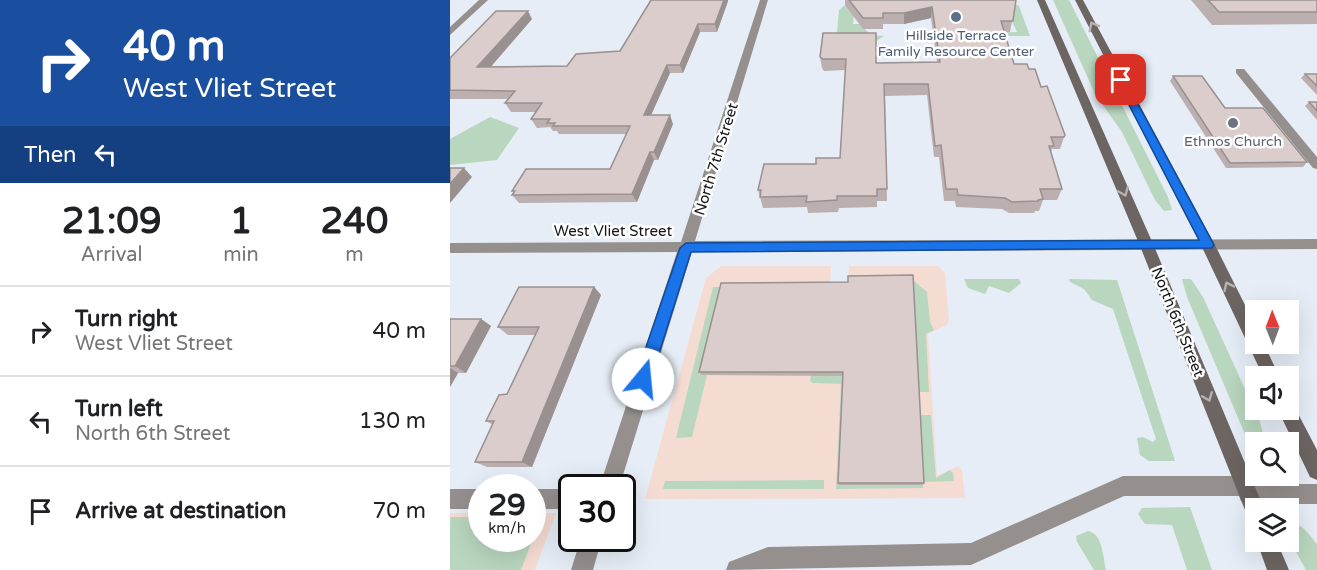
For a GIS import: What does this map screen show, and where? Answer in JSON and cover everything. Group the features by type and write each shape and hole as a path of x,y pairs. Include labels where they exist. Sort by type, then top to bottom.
{"main road":[{"name":"North 6th Street","path":"1041,0 1147,246 1249,498"},
{"path":"1079,0 1208,245 1266,366"},
{"path":"1292,420 1317,470"},
{"path":"1271,552 1278,570"}],"street":[{"path":"450,32 483,0"},
{"name":"North 7th Street","path":"613,474 764,0"},
{"path":"1240,71 1317,165"},
{"name":"West Vliet Street","path":"450,248 1317,244"},
{"path":"737,570 768,558 971,554 1123,486 1317,494"},
{"path":"450,499 468,499"},
{"path":"582,570 588,552"}],"shaded area":[{"path":"721,266 831,266 830,289 848,289 849,266 938,266 945,273 949,320 947,325 928,334 937,476 958,466 962,470 965,498 645,499 706,278"},
{"path":"450,513 468,513 468,552 542,552 535,570 450,570"},
{"path":"546,513 556,513 546,540"}],"green space":[{"path":"1053,0 1069,0 1168,197 1172,210 1164,211 1155,200 1122,132 1095,94"},
{"path":"1015,4 1019,6 1030,36 992,36 991,33 1017,32 1012,21"},
{"path":"845,5 854,14 853,24 862,24 870,33 884,36 873,43 837,32 839,10"},
{"path":"490,117 519,128 497,160 450,165 450,139"},
{"path":"964,279 1019,279 1021,283 1009,293 989,286 985,294 968,288"},
{"path":"1069,279 1117,280 1175,461 1149,461 1140,455 1137,438 1143,437 1153,442 1156,439 1113,309 1092,300 1084,289 1070,282"},
{"path":"1182,279 1191,279 1203,297 1245,389 1245,420 1259,420 1262,432 1245,432 1245,434 1187,297"},
{"path":"913,280 927,292 930,322 934,330 926,334 929,392 919,392"},
{"path":"713,287 723,287 702,375 707,375 692,437 676,438"},
{"path":"811,375 844,375 839,485 923,485 923,488 836,489 841,384 813,383 810,381"},
{"path":"920,415 931,415 936,478 950,470 954,481 923,482"},
{"path":"824,480 824,489 663,489 665,481"},
{"path":"1190,507 1212,570 1187,570 1172,525 1145,524 1138,514 1142,508"},
{"path":"450,517 468,517 468,552 528,552 521,570 450,570"},
{"path":"1299,526 1317,544 1317,570 1306,570 1296,552 1299,552"},
{"path":"1088,531 1093,533 1099,541 1106,570 1094,570 1077,542 1076,536"}],"building":[{"path":"651,0 724,0 715,24 698,24 680,65 667,65 644,115 670,115 654,152 650,152 632,194 512,195 515,191 512,191 526,169 610,169 630,126 553,126 555,123 547,123 550,119 531,119 542,103 505,103 515,91 450,90 450,58 496,11 528,11 477,67 567,66 576,54 620,51"},
{"path":"849,0 1016,0 1013,21 1001,21 1014,64 1027,64 1029,69 1035,69 1041,87 1047,86 1065,135 1064,137 1051,137 1054,146 1049,146 1062,189 1040,189 1043,199 1038,201 1012,202 1005,198 958,195 957,189 946,189 941,145 935,146 928,84 884,84 887,189 877,189 877,196 837,196 837,200 806,202 807,196 760,197 761,190 758,190 764,164 816,164 816,158 840,158 846,59 820,57 823,33 876,33 876,63 940,62 932,7 904,13 883,13 883,18 863,18"},
{"path":"1208,0 1317,0 1317,12 1219,12"},
{"path":"1305,74 1317,74 1317,86"},
{"name":"Ethnos Church","path":"1173,76 1202,76 1225,108 1263,108 1307,162 1230,163"},
{"path":"1309,102 1317,102 1317,111"},
{"path":"450,168 464,168 450,184"},
{"path":"913,275 924,483 838,483 843,372 699,372 721,283 848,282 848,276"},
{"path":"519,287 594,287 522,462 475,462 494,421 486,421 499,395 507,394 539,327 498,327"},
{"path":"450,319 481,319 455,366 450,366"}],"place":[{"name":"Hillside Terrace Family Resource Center","path":"956,17"},
{"name":"Ethnos Church","path":"1233,123"}],"route":[{"path":"643,379 686,248 1208,245 1121,80"}]}
